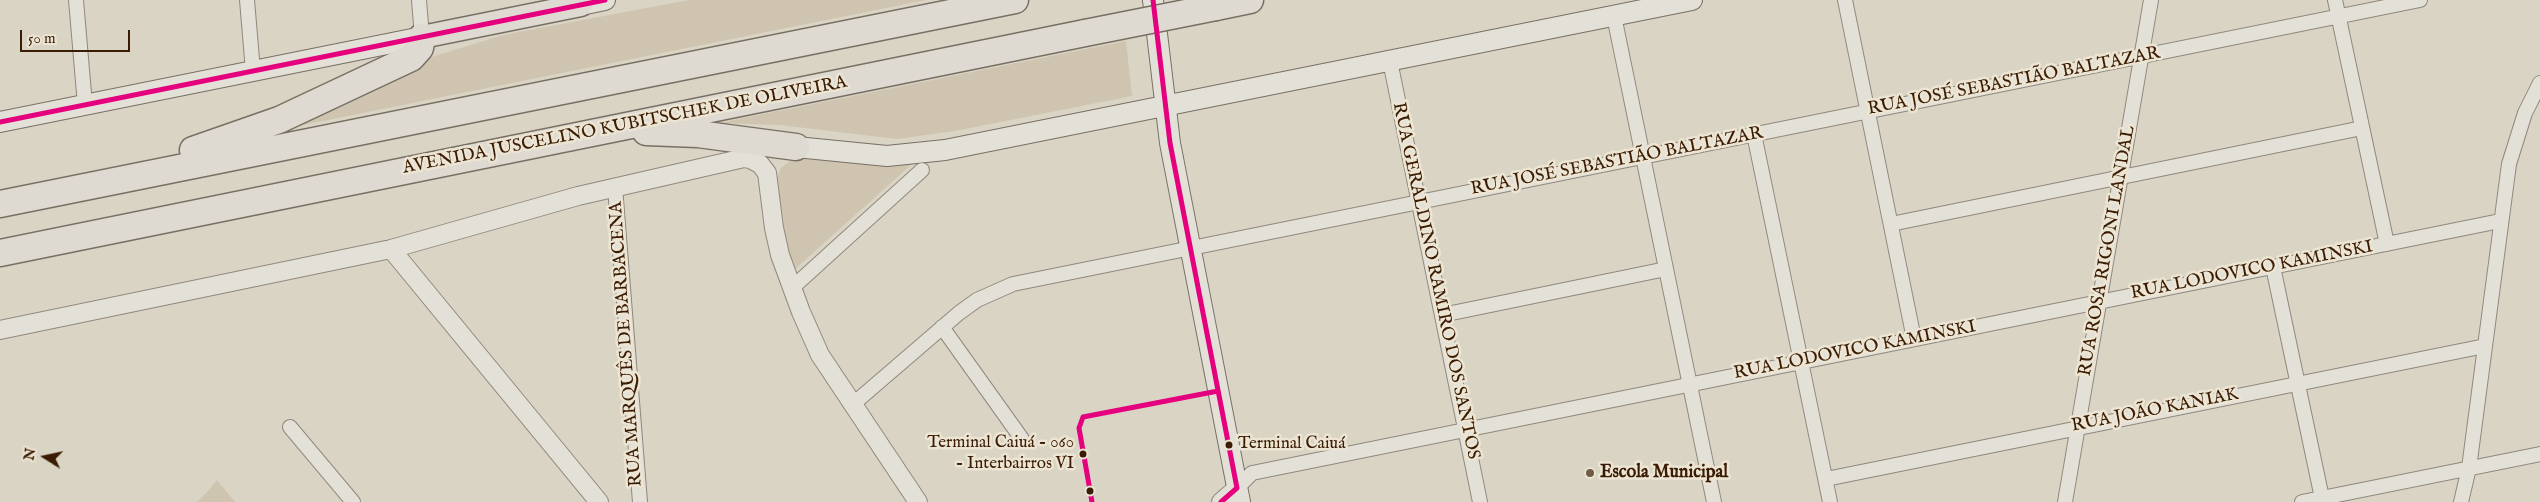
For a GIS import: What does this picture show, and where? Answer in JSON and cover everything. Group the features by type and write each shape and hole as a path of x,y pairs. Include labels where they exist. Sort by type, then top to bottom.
{"highway":[{"path":"0,204 1016,0"},
{"name":"AVENIDA JUSCELINO KUBITSCHEK DE OLIVEIRA","path":"0,253 1250,0"},
{"path":"58,192 219,142 279,120 411,58 420,48 422,37"},
{"path":"601,130 682,133 796,147"}],"main road":[{"path":"0,122 605,0"},
{"path":"1153,0 1164,106 1238,495"},
{"path":"796,147 863,155 912,154 980,144 1692,0"}],"street":[{"path":"76,0 85,105"},
{"path":"247,0 253,71"},
{"path":"419,0 422,37"},
{"path":"1845,0 1914,339"},
{"name":"RUA ROSA RIGONI LANDAL","path":"2065,502 2151,0"},
{"path":"2335,0 2388,244"},
{"name":"RUA JOSÉ SEBASTIÃO BALTAZAR","path":"852,405 942,327 977,300 1013,284 2420,0"},
{"path":"1614,16 1714,502"},
{"name":"RUA GERALDINO RAMIRO DOS SANTOS","path":"1390,61 1480,502"},
{"path":"2461,502 2469,468 2500,221 2516,140 2540,83"},
{"path":"1891,224 2362,128"},
{"path":"1754,134 1830,502"},
{"path":"0,330 391,249 615,187 744,158 760,164 767,173 776,241 792,288 820,355 918,502"},
{"path":"792,288 922,170"},
{"name":"RUA MARQUÊS DE BARBACENA","path":"615,187 640,502"},
{"name":"RUA LODOVICO KAMINSKI","path":"1221,502 1238,495 1252,473 2500,221"},
{"path":"391,249 598,502"},
{"path":"2273,267 2322,498"},
{"path":"1442,315 1666,269"},
{"path":"942,327 1022,440"},
{"name":"RUA JOÃO KANIAK","path":"1826,479 2484,346"},
{"path":"290,427 353,502"},
{"path":"2302,502 2540,454"}],"shaded area":[{"path":"689,0 926,0 283,129 422,60 503,35"},
{"path":"1126,41 1132,96 955,131 897,139 780,125 719,123"},
{"path":"807,156 879,164 912,164 794,270 780,217 777,178 781,168 790,161"},
{"path":"217,480 235,502 197,502 209,490"}],"transit line":[{"path":"0,122 605,0"},
{"path":"1153,0 1170,143 1237,488 1221,502"},
{"path":"1092,502 1079,428 1083,417 1218,391"}],"place":[{"name":"Terminal Caiuá","path":"1229,445"},
{"name":"Terminal Caiuá - 060 - Interbairros VI","path":"1083,454"},
{"name":"Escola Municipal","path":"1590,473"}]}
